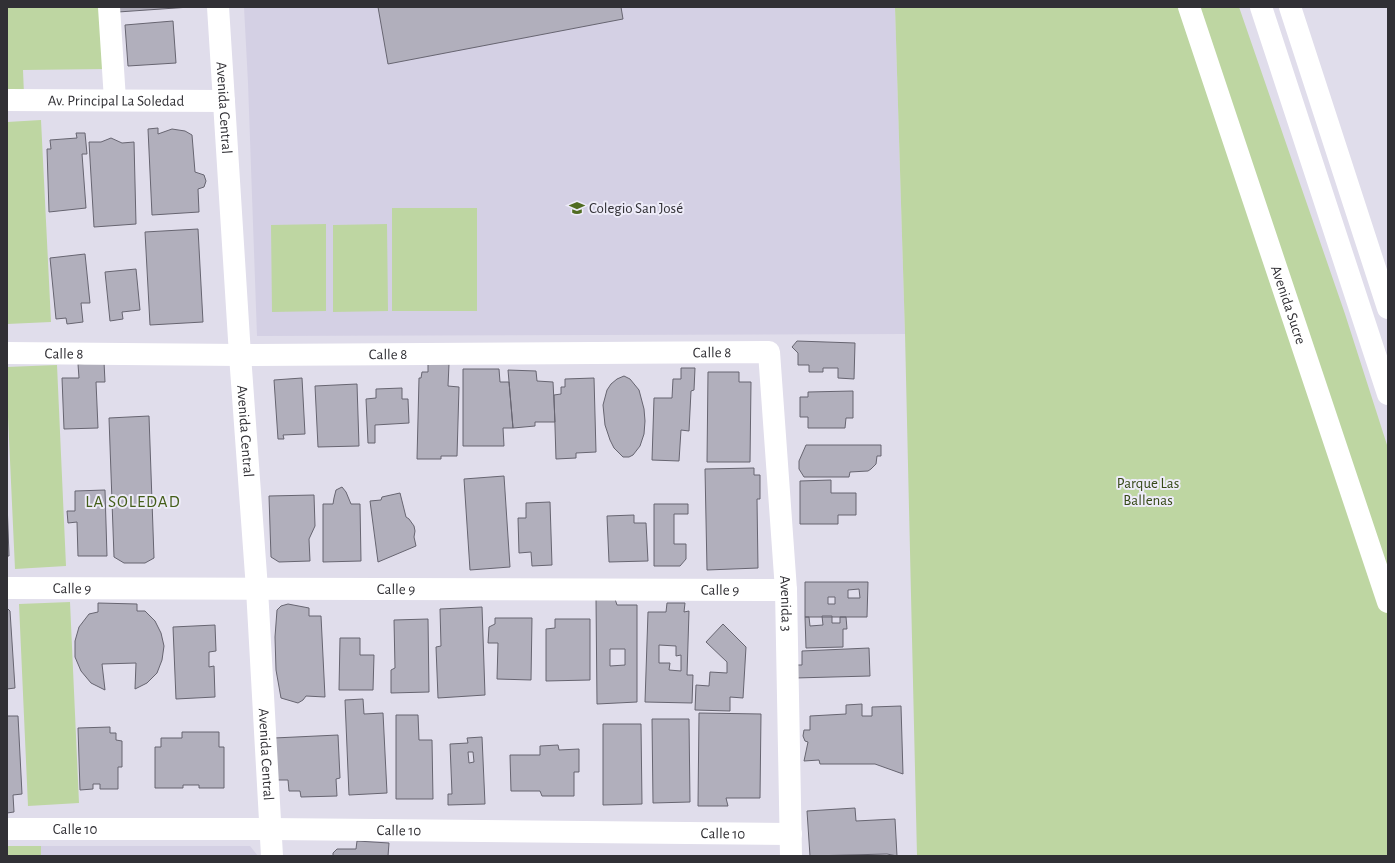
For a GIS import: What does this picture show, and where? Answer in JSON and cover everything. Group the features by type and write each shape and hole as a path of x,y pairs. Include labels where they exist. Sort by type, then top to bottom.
{"street":[{"path":"109,7 115,100"},
{"name":"Avenida Central","path":"218,7 240,355 257,589 272,856"},
{"name":"Avenida Sucre","path":"1189,7 1388,602"},
{"path":"1262,7 1388,394"},
{"path":"1290,7 1388,308"},
{"name":"Av. Principal La Soledad","path":"7,100 224,101"},
{"name":"Calle 8","path":"7,353 240,355 769,352"},
{"name":"Avenida 3","path":"769,352 786,590 792,856"},
{"name":"Calle 9","path":"7,588 786,590"},
{"name":"Calle 10","path":"7,829 270,829 791,834"}],"shaded area":[{"name":"Colegio San José","path":"244,7 895,7 905,334 257,336"},
{"path":"7,846 250,846 258,856 7,856"}],"green space":[{"path":"7,7 104,7 107,69 23,70 24,95 7,95"},
{"name":"Parque Las Ballenas","path":"895,7 1239,7 1345,314 1388,448 1388,856 917,856 905,334"},
{"path":"41,120 51,322 7,324 7,122"},
{"path":"392,208 477,208 477,311 392,311"},
{"path":"326,224 326,311 272,312 271,225"},
{"path":"387,224 388,311 333,312 333,225"},
{"path":"57,365 66,566 15,569 7,367"},
{"path":"70,602 79,803 28,806 19,604"},
{"path":"7,846 41,846 41,856 7,856"}],"building":[{"path":"118,7 190,7 118,12"},
{"path":"378,7 621,7 623,19 388,64"},
{"path":"173,21 176,63 128,66 125,25"},
{"path":"158,128 158,134 172,129 185,131 192,135 195,172 204,175 206,181 204,187 198,189 199,212 152,215 148,129"},
{"path":"76,133 85,133 87,154 82,154 86,208 49,212 47,149 51,149 50,140 77,138"},
{"path":"111,138 122,143 134,142 136,224 94,227 89,142 101,142"},
{"path":"198,229 203,322 150,325 145,232"},
{"path":"85,254 90,303 81,303 83,322 67,324 66,318 56,319 50,258"},
{"path":"136,269 140,310 122,312 123,319 110,321 105,272"},
{"path":"797,341 855,343 854,379 838,378 838,368 823,368 823,372 809,372 809,365 798,365 798,353 792,347"},
{"path":"104,362 105,382 96,382 98,428 64,429 62,378 79,378 78,364"},
{"path":"428,363 449,364 448,386 459,387 457,456 441,456 441,459 417,459 419,378 421,378 422,372 428,372"},
{"path":"681,368 695,368 694,390 691,391 689,431 681,430 679,461 652,460 654,398 672,398 673,379 681,379"},
{"path":"463,369 499,369 500,382 509,382 513,428 503,428 504,446 463,446"},
{"path":"508,370 536,371 537,381 553,382 555,422 535,422 535,426 513,428"},
{"path":"708,372 739,372 739,382 751,382 750,462 707,462"},
{"path":"624,376 630,379 639,390 644,409 645,421 644,434 640,446 633,455 629,457 623,457 614,448 610,440 605,425 603,405 607,390 611,384"},
{"path":"302,378 305,434 283,435 284,439 278,439 274,380"},
{"path":"594,378 596,452 576,453 576,458 556,459 554,395 561,394 561,387 565,387 565,379"},
{"path":"357,384 359,446 318,447 315,386"},
{"path":"402,388 402,399 408,399 409,423 375,425 375,443 368,443 366,399 376,398 376,389"},
{"path":"853,391 853,418 846,418 845,428 808,428 808,417 800,417 800,397 808,397 808,392"},
{"path":"149,416 154,558 145,563 124,563 114,557 109,418"},
{"path":"806,445 881,445 881,456 877,456 876,464 868,471 850,472 849,477 804,477 799,469 799,461"},
{"path":"754,468 754,475 760,475 760,499 757,499 758,568 707,570 705,469"},
{"path":"504,476 510,567 470,570 464,479"},
{"path":"831,480 831,493 856,493 856,515 838,515 838,524 800,524 800,481"},
{"path":"342,487 351,504 360,504 361,561 323,562 323,504 333,504 336,490"},
{"path":"105,490 107,556 78,556 77,522 68,523 67,511 75,511 75,491"},
{"path":"400,493 406,517 414,526 416,546 378,562 370,501 381,500 382,497"},
{"path":"314,495 315,526 309,539 310,561 279,562 271,557 269,496"},
{"path":"7,501 9,556 7,556"},
{"path":"550,502 552,565 532,566 531,552 519,553 518,518 526,518 526,503"},
{"path":"654,504 688,504 688,514 674,514 674,544 686,544 686,559 680,566 654,566"},
{"path":"634,515 634,523 646,523 648,561 609,562 607,516"},
{"path":"805,582 868,582 867,617 805,617","holes":["859,589 860,598 848,598 848,590","828,597 835,597 835,604 828,604"]},
{"path":"596,599 615,599 617,605 637,605 637,702 597,704","holes":["610,649 625,649 625,665 610,666"]},
{"path":"98,603 137,604 137,611 145,611 155,621 161,633 164,646 162,660 157,673 147,683 135,689 136,663 102,664 105,690 91,683 81,671 75,657 75,641 79,627 89,614 98,612"},
{"path":"667,603 685,603 684,612 689,611 687,675 693,675 692,703 645,702 648,612 666,612","holes":["659,645 676,646 676,656 681,655 681,671 669,670 670,663 659,663"]},
{"path":"288,604 309,608 309,616 321,616 325,697 306,696 298,703 281,698 276,670 275,637 277,610 281,606"},
{"path":"482,607 485,695 438,698 436,647 441,646 440,609"},
{"path":"7,608 10,611 15,688 7,689"},
{"path":"822,616 832,616 832,623 840,623 840,617 846,617 847,629 843,629 843,647 806,648 805,617 809,617 810,626 823,625"},
{"path":"495,618 532,618 531,680 497,679 498,643 488,643 489,627 495,624"},
{"path":"428,619 429,692 391,693 391,670 395,668 394,620"},
{"path":"555,619 590,619 590,680 546,681 546,629 555,628"},
{"path":"723,624 746,647 743,698 730,697 730,711 695,710 696,685 709,686 710,672 727,673 727,662 706,642"},
{"path":"215,625 216,651 209,652 209,667 214,666 215,697 176,699 173,627"},
{"path":"340,638 360,638 360,655 374,655 373,690 339,690"},
{"path":"869,648 870,676 795,678 794,665 802,665 802,651"},
{"path":"363,699 364,714 383,713 387,793 349,795 345,700"},
{"path":"862,704 862,716 872,716 872,707 901,706 903,774 875,764 820,764 819,760 804,761 808,742 805,741 803,736 804,730 810,730 810,716 846,714 846,705"},
{"path":"699,713 761,714 760,798 726,798 728,806 698,806"},
{"path":"396,715 418,715 419,740 432,740 433,799 396,799"},
{"path":"7,716 18,716 22,794 13,795 14,812 7,813"},
{"path":"652,719 689,719 690,802 653,803"},
{"path":"603,724 641,724 642,804 603,805"},
{"path":"110,727 110,733 116,733 116,740 122,741 122,767 118,767 118,789 100,789 100,784 93,784 93,789 80,790 78,728"},
{"path":"182,732 219,732 219,747 224,747 224,788 199,788 199,785 183,785 183,788 155,788 155,747 161,747 161,738 182,738"},
{"path":"338,735 340,778 336,779 337,796 301,797 300,791 289,791 288,780 276,780 274,738"},
{"path":"482,737 485,804 448,805 448,794 452,794 450,744 468,743 467,738","holes":["468,752 473,752 474,762 469,763"]},
{"path":"558,745 559,750 579,749 579,772 574,772 574,796 542,796 540,791 511,791 510,755 540,755 540,746"},
{"path":"855,808 856,821 895,819 897,856 887,854 810,856 807,811"},
{"path":"357,841 389,843 388,856 333,856 333,853 337,849 356,849"}],"place":[{"name":"Colegio San José","path":"577,208"}],"district":[{"name":"LA SOLEDAD","path":"133,501"}]}
